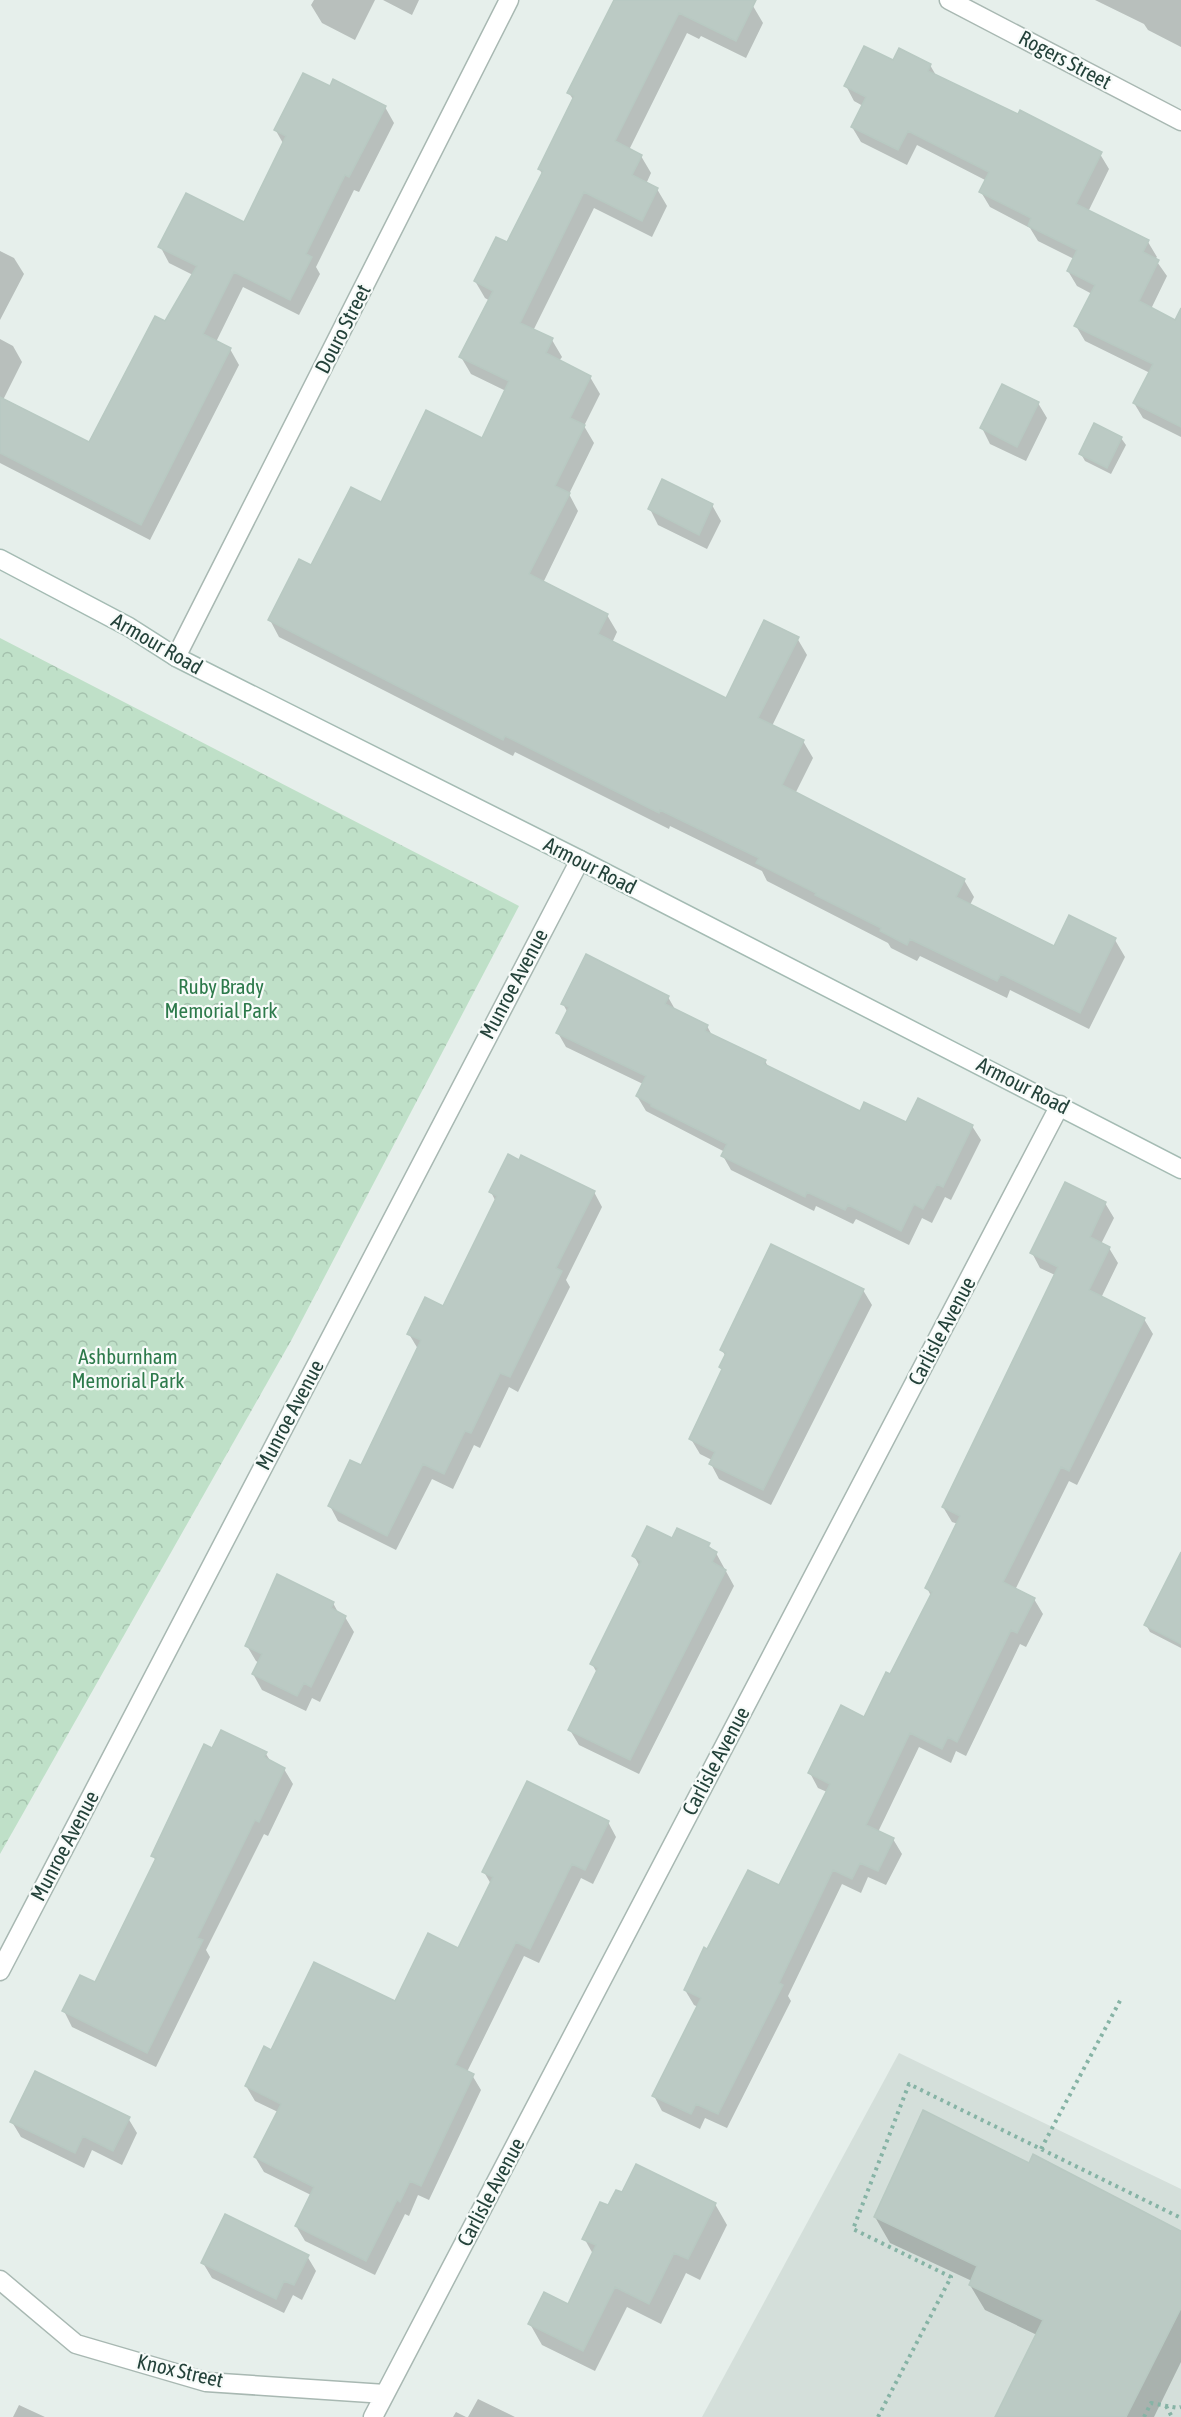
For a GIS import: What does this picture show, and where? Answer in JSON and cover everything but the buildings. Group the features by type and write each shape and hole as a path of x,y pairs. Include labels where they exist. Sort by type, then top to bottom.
{"street":[{"name":"Douro Street","path":"176,657 509,0"},
{"name":"Rogers Street","path":"949,0 1181,121"},
{"name":"Armour Road","path":"0,560 129,627 176,657 580,860 1181,1169"},
{"name":"Munroe Avenue","path":"0,1971 580,860"},
{"name":"Carlisle Avenue","path":"373,2417 1060,1106"},
{"name":"Knox Street","path":"0,2280 76,2344 206,2382 385,2394"}],"path":[{"path":"1041,2149 1122,1997"},
{"path":"878,2417 951,2277 853,2229 909,2084 1181,2218"},
{"path":"1144,2417 1151,2403 1181,2407"},
{"path":"1166,2406 1172,2417"}],"shaded area":[{"path":"899,2053 1181,2189 1181,2417 702,2417"}],"green space":[{"name":"Ruby Brady Memorial Park","path":"0,638 519,906 292,1339 0,1854"}],"park label":[{"name":"Ashburnham Memorial Park","path":"128,1369"}]}
